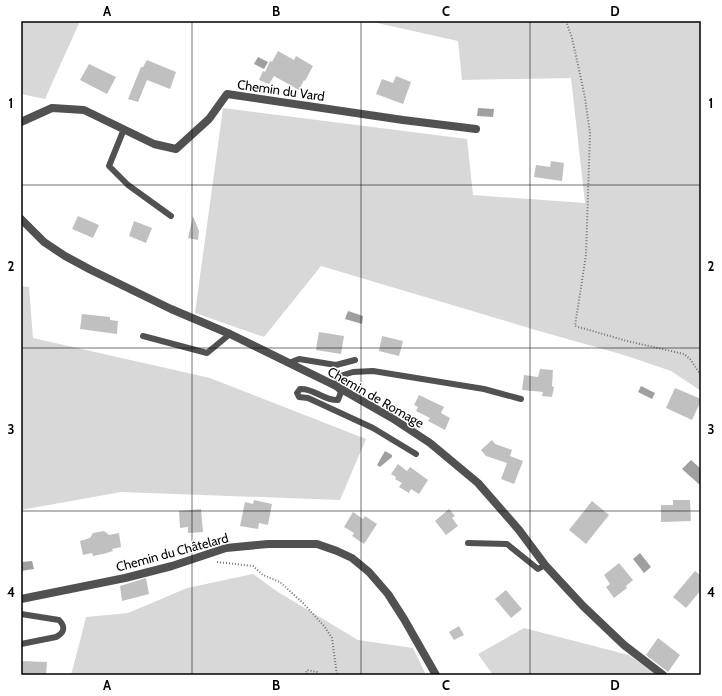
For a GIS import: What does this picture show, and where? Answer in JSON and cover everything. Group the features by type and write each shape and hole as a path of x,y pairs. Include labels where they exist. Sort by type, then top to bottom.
{"street":[{"name":"Chemin du Vard","path":"21,122 52,108 84,110 154,144 176,149 209,119 227,94 403,120 476,129"},
{"name":"Chemin de Romage","path":"21,219 44,242 64,256 171,309 230,334 336,386 392,418 430,443 478,483 519,530 545,565 583,606 624,645 663,675"},
{"name":"Chemin du Châtelard","path":"21,599 125,578 172,566 226,548 268,544 317,544 352,558 369,572 388,594 436,675"}],"lane":[{"path":"124,129 109,166 128,185 171,216"},
{"path":"143,336 207,353 230,334"},
{"path":"289,363 299,359 336,365 355,360"},
{"path":"416,454 373,428 308,398 298,397 297,393 300,389 306,389 330,399 338,400 341,392 336,386 337,379 340,376 353,372 373,371 484,389 521,399"},
{"path":"468,544 507,544 538,570 545,565"},
{"path":"21,614 59,620 63,624 61,634 56,637 21,644"}],"path":[{"path":"566,21 577,57 590,133 586,255 575,326 627,341 684,354 690,359 701,375"},
{"path":"198,558 219,563 252,566 263,575 280,582 303,603 324,626 332,638 337,675"},
{"path":"305,675 308,670 317,672 319,675"}],"shaded area":[{"path":"21,21 80,21 45,99 21,94"},
{"path":"368,21 701,21 701,391 671,371 624,355 321,266 264,337 195,313 223,108 467,139 473,195 585,203 571,78 462,80 458,41"},
{"path":"258,57 268,62 264,69 254,64"},
{"path":"478,108 494,109 493,117 477,116"},
{"path":"21,286 29,287 33,338 210,378 366,439 340,500 121,492 21,510"},
{"path":"348,311 363,316 362,324 345,319"},
{"path":"641,386 655,393 652,399 638,392"},
{"path":"385,451 392,455 392,457 380,467 377,465"},
{"path":"691,460 701,469 701,486 682,469"},
{"path":"640,553 651,567 644,573 633,559"},
{"path":"32,561 34,569 21,571 21,562"},
{"path":"253,574 278,592 358,640 413,648 426,675 71,675 86,617 128,613 187,588"},
{"path":"524,628 629,655 657,675 493,675 478,654"}],"building":[{"path":"278,51 294,60 296,56 313,66 299,90 274,76 269,84 259,80 263,71 265,72 270,61 272,62"},
{"path":"147,60 176,72 170,89 147,80 138,102 128,99 141,67 143,67"},
{"path":"89,64 116,77 107,94 80,80"},
{"path":"396,76 411,82 403,104 376,94 382,79 393,83"},
{"path":"551,161 564,163 562,181 534,177 536,165 550,167"},
{"path":"78,216 99,225 93,238 72,229"},
{"path":"193,216 199,231 198,240 188,238"},
{"path":"134,221 152,228 146,243 129,236"},
{"path":"82,314 110,317 110,320 118,321 117,334 80,329"},
{"path":"319,332 344,336 341,354 316,350"},
{"path":"382,336 403,341 399,356 379,351"},
{"path":"540,369 553,370 552,386 554,387 552,397 542,396 543,392 522,390 524,375 538,377"},
{"path":"675,388 701,399 692,420 666,408"},
{"path":"419,395 444,407 441,413 450,418 445,430 428,421 430,418 416,411 418,407 414,405"},
{"path":"492,440 495,444 512,450 510,456 523,461 514,484 501,479 507,463 486,456 481,450"},
{"path":"398,464 407,471 410,467 428,480 419,494 411,489 409,493 399,487 402,483 395,479 396,477 391,474"},
{"path":"254,500 272,504 268,525 259,523 258,529 240,526 245,502 253,504"},
{"path":"673,500 690,500 691,521 661,522 661,505 673,505"},
{"path":"592,501 609,515 586,544 569,530"},
{"path":"201,509 203,532 188,533 188,527 180,528 179,511"},
{"path":"449,509 455,516 452,518 458,526 446,535 435,521"},
{"path":"353,512 363,519 365,516 377,524 364,544 352,536 354,533 344,527"},
{"path":"104,531 109,535 119,533 121,547 112,549 113,551 103,554 93,556 92,553 83,555 80,541 90,538 93,533"},
{"path":"619,563 633,580 626,586 627,588 614,598 606,587 610,584 604,575"},
{"path":"695,571 701,576 701,590 686,608 673,597"},
{"path":"146,578 149,594 122,601 120,586"},
{"path":"506,590 522,609 511,618 495,599"},
{"path":"459,626 464,635 454,640 449,632"},
{"path":"658,638 680,655 668,672 646,655"},
{"path":"21,661 47,662 46,675 21,675"}]}
